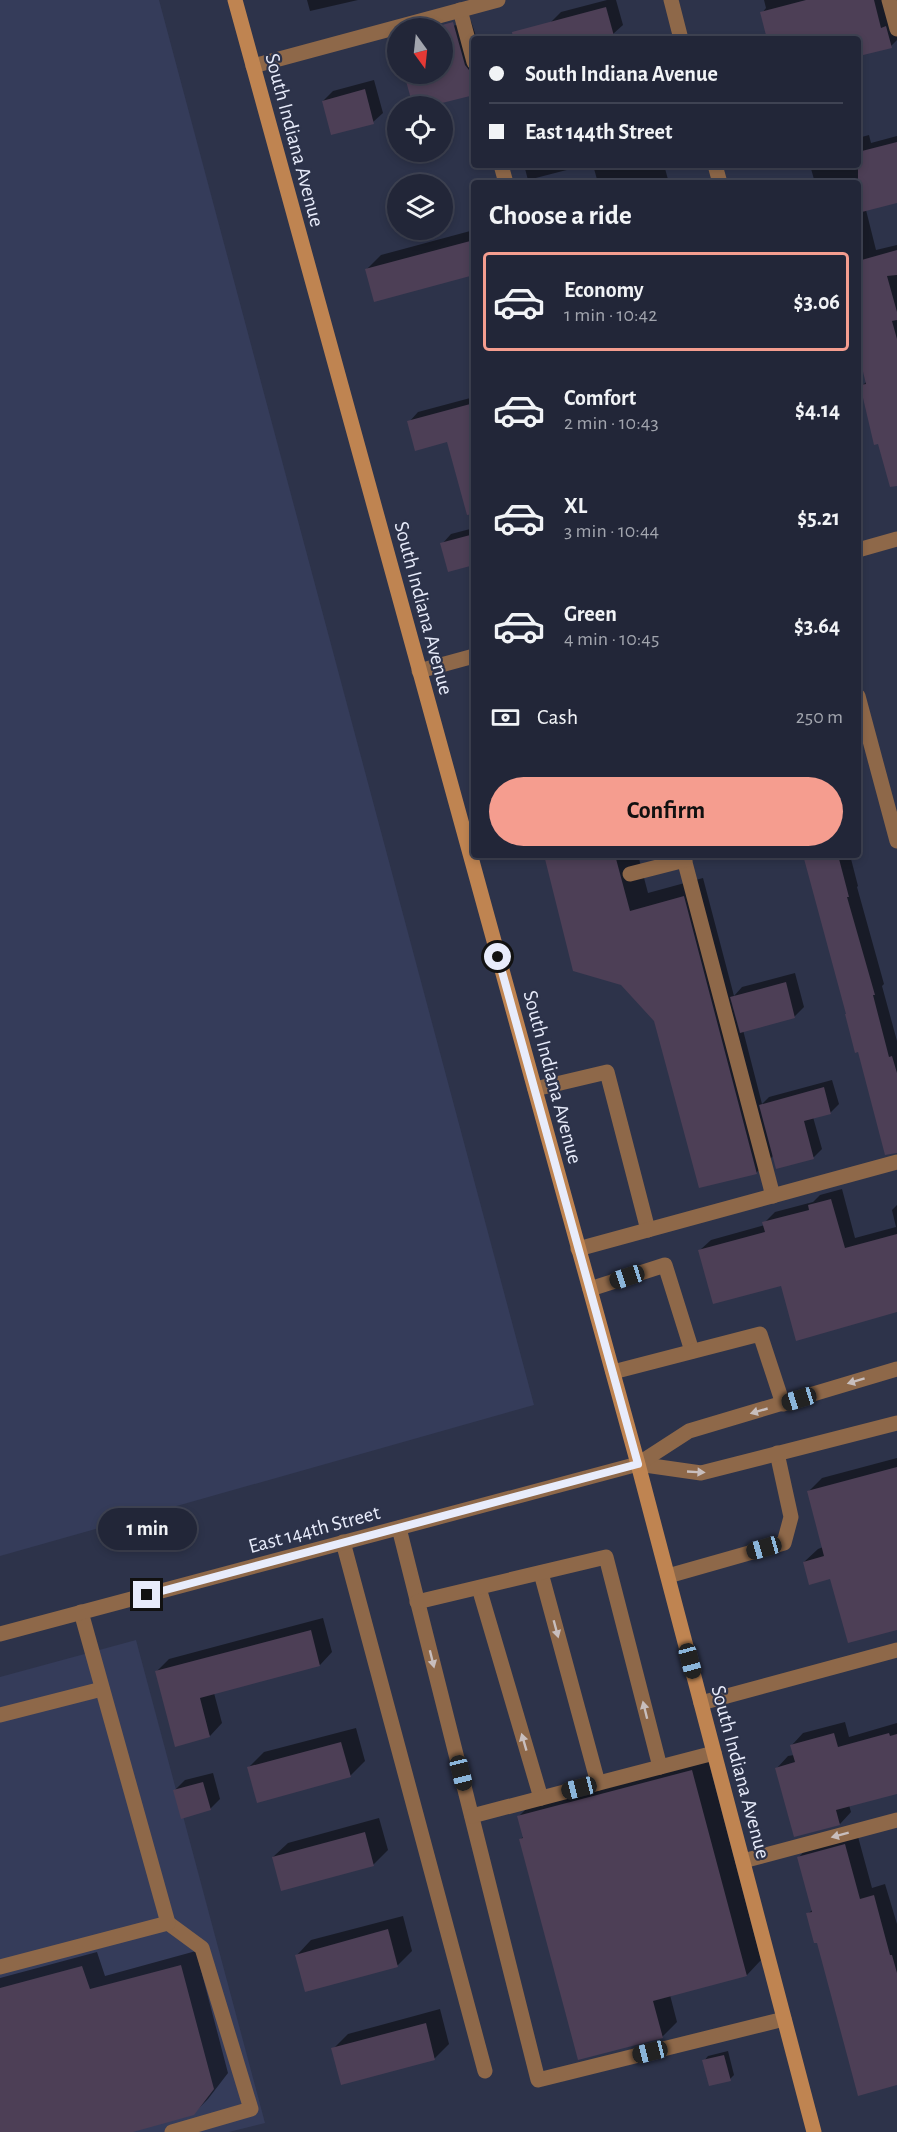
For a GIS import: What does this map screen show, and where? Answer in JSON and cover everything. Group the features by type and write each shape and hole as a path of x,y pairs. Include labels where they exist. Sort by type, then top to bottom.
{"main road":[{"name":"South Indiana Avenue","path":"235,0 638,1464 814,2132"}],"street":[{"path":"253,66 498,0"},
{"path":"671,0 680,36"},
{"path":"889,0 897,28"},
{"path":"460,10 471,51"},
{"path":"861,549 897,539"},
{"path":"419,671 471,657"},
{"path":"861,707 897,841"},
{"path":"630,874 684,858 773,1196"},
{"path":"534,1089 607,1072 648,1230"},
{"path":"578,1248 897,1162"},
{"path":"590,1289 665,1265 692,1351"},
{"path":"613,1372 760,1334 783,1404"},
{"name":"East 144th Street","path":"0,1634 638,1464 689,1431 897,1369"},
{"name":"East 144th Street","path":"638,1464 701,1473 897,1423"},
{"path":"668,1576 784,1543 791,1517 777,1453"},
{"path":"399,1528 538,2080 784,2019"},
{"path":"344,1542 485,2071"},
{"path":"417,1602 606,1557 660,1767"},
{"path":"541,1573 598,1783"},
{"path":"479,1588 541,1798"},
{"path":"81,1612 168,1923 202,1948 251,2109 171,2132"},
{"path":"701,1703 897,1650"},
{"path":"0,1715 102,1689"},
{"path":"472,1816 714,1753"},
{"path":"743,1861 897,1820"},
{"path":"0,1967 168,1923"}],"shaded area":[{"path":"0,0 159,0 534,1405 0,1556"},
{"path":"136,1640 265,2123 229,2132 0,2132 0,1677"}],"building":[{"path":"806,0 874,0 881,28 886,26 892,48 861,56 861,36 766,36 760,12"},
{"path":"606,7 614,36 513,36 512,32"},
{"path":"453,22 465,65 469,70 471,96 453,100 453,96 410,96 407,84 453,84"},
{"path":"365,89 374,124 331,135 322,101"},
{"path":"897,142 897,203 861,212 861,180 858,180 858,168 861,168 861,151"},
{"path":"471,241 471,276 374,302 365,269"},
{"path":"897,250 897,275 887,276 897,312 897,320 892,321 897,339 897,486 890,487 878,444 874,445 861,389 861,385 866,384 861,363 861,260"},
{"path":"471,404 471,514 467,515 447,442 415,451 407,421"},
{"path":"471,535 471,566 448,572 440,543"},
{"path":"545,858 616,858 630,911 684,896 757,1174 699,1188 654,1021 621,985 573,971"},
{"path":"804,858 839,858 889,1057 892,1056 897,1073 897,1153 885,1155"},
{"path":"786,982 795,1018 740,1033 730,997"},
{"path":"824,1087 831,1114 804,1121 814,1159 776,1169 759,1105"},
{"path":"831,1199 845,1248 897,1234 897,1312 796,1341 781,1286 713,1304 698,1250 765,1232 762,1222 809,1210 808,1205"},
{"path":"897,1467 897,1630 848,1643 830,1579 809,1585 803,1562 824,1556 807,1491"},
{"path":"311,1630 320,1666 200,1698 210,1737 175,1747 155,1671"},
{"path":"834,1733 838,1747 889,1733 890,1736 897,1734 897,1794 836,1810 840,1825 794,1837 775,1768 795,1762 790,1745"},
{"path":"341,1742 351,1777 257,1803 247,1767"},
{"path":"692,1770 747,1976 653,2001 663,2038 578,2060 519,1839 523,1838 517,1816"},
{"path":"203,1782 211,1810 181,1819 173,1790"},
{"path":"365,1832 374,1866 281,1891 272,1857"},
{"path":"845,1844 860,1899 874,1895 897,1973 897,2085 858,2096 817,1943 814,1943 806,1913 812,1912 797,1857"},
{"path":"388,1929 398,1967 305,1992 295,1955"},
{"path":"181,1965 214,2089 194,2115 133,2132 0,2132 0,1988 82,1966 90,1989"},
{"path":"426,2023 435,2060 341,2085 331,2048"},
{"path":"724,2055 731,2081 709,2086 702,2060"}],"route":[{"path":"147,1595 638,1464 498,957"}]}
